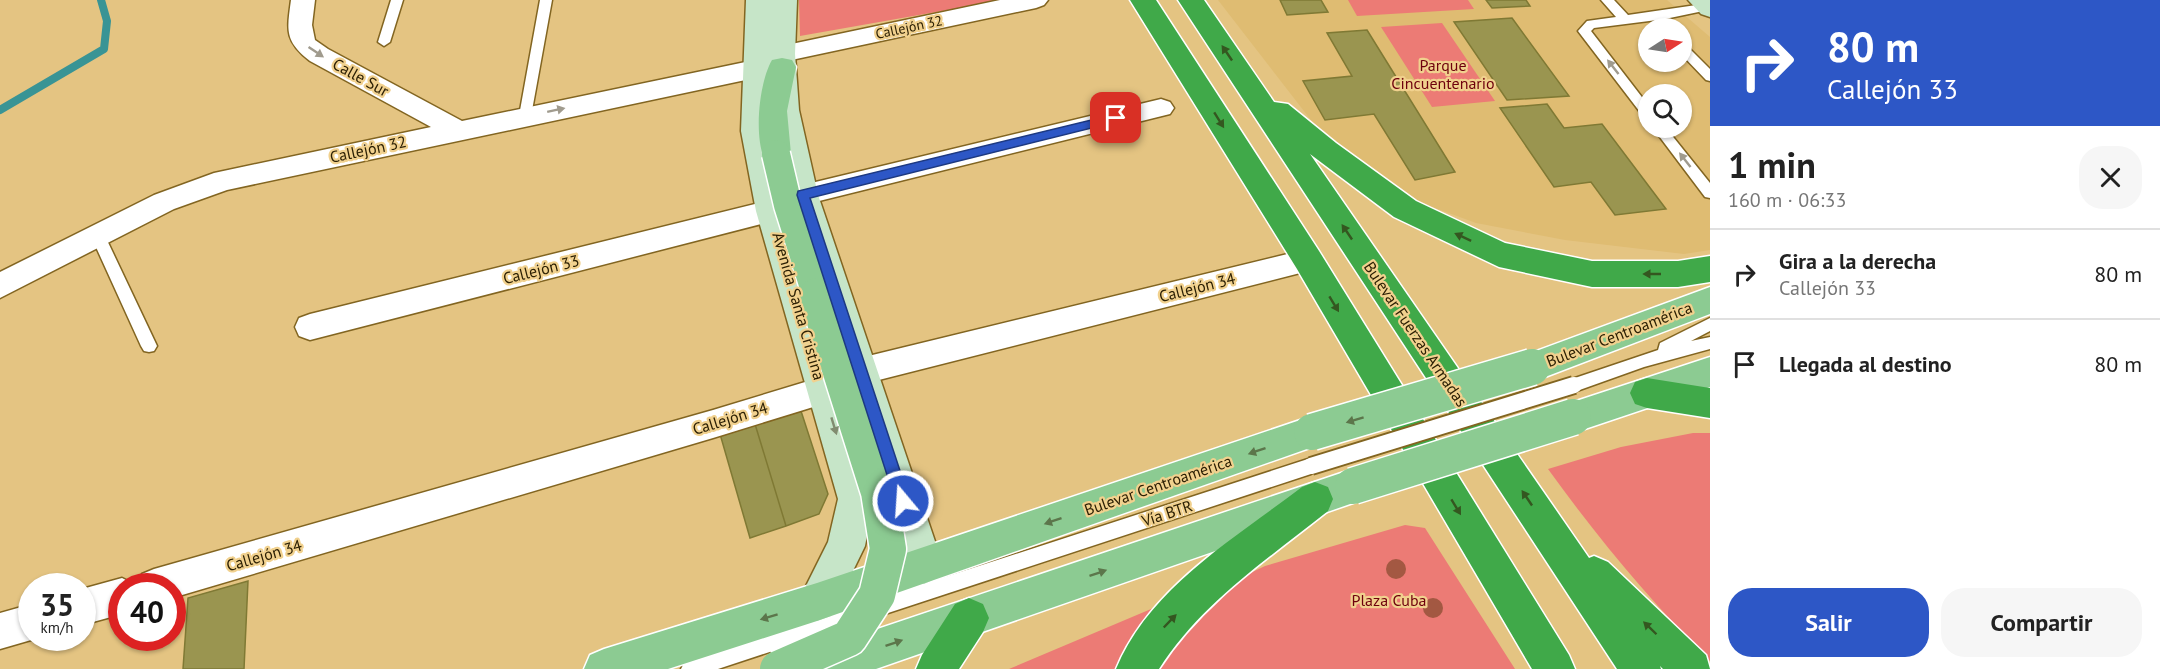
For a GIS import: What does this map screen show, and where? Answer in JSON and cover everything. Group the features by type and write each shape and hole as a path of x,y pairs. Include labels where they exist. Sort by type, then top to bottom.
{"highway":[{"path":"1143,0 1308,260 1510,599 1555,669"},
{"name":"Bulevar Fuerzas Armadas","path":"1191,0 1641,669"},
{"path":"1251,89 1326,151 1405,209 1499,254 1592,274 1678,274 1710,269"},
{"path":"1647,393 1710,403"},
{"path":"1136,669 1161,630 1209,581 1313,466"},
{"path":"1552,536 1692,669"},
{"path":"1510,599 1534,669"},
{"path":"936,669 969,618"}],"main road":[{"path":"773,63 776,154 795,228 879,492 888,549 877,595 849,639 778,669"},
{"name":"Bulevar Centroamérica","path":"819,669 969,618 1532,367 1710,300"},
{"name":"Bulevar Centroamérica","path":"604,669 924,566 1313,466 1353,486 1573,401 1647,393 1710,372"}],"street":[{"name":"Calle Sur","path":"303,0 300,25 304,44 457,130"},
{"name":"Avenida Santa Cristina","path":"759,0 803,195 924,566"},
{"name":"Avenida Santa Cristina","path":"784,0 773,63 755,131 771,211 856,499 846,546 817,602"},
{"name":"Callejón 32","path":"0,286 164,202 224,180 773,63 1036,0"},
{"path":"803,195 1161,108"},
{"name":"Callejón 33","path":"310,327 771,211"},
{"name":"Callejón 34","path":"186,577 823,390 860,371 1308,260"},
{"path":"0,631 18,626"}],"lane":[{"path":"384,42 397,0"},
{"path":"525,116 546,0"},
{"path":"1607,0 1625,19"},
{"path":"1638,100 1584,31 1591,24 1651,16 1706,5"},
{"path":"1692,58 1710,77"},
{"path":"1667,138 1710,193"},
{"path":"98,236 149,346"},
{"name":"Vía BTR","path":"690,669 1313,466 1573,401 1710,324"},
{"name":"Vía BTR","path":"1644,360 1710,343"}],"shaded area":[{"path":"1218,0 1667,0 1688,18 1638,18 1638,72 1692,72 1692,22 1710,37 1710,250 1684,254 1565,240 1476,223 1402,196 1321,133"}],"green space":[{"path":"799,0 1004,0 800,36"},
{"path":"1348,0 1468,0 1474,9 1357,16"},
{"name":"Parque Cincuentenario","path":"1442,23 1495,101 1432,107 1381,27"},
{"path":"1693,433 1710,433 1710,661 1625,568 1548,469 1621,447"},
{"name":"Plaza Cuba","path":"1405,525 1425,528 1515,669 1153,669 1174,640 1242,577 1265,566"},
{"path":"1170,601 1119,669 1009,669"}],"building":[{"path":"1280,0 1321,0 1328,12 1287,15"},
{"path":"1486,0 1526,0 1530,6 1492,8"},
{"path":"1512,18 1569,96 1507,100 1454,22"},
{"path":"1367,30 1455,172 1415,180 1374,114 1325,120 1303,81 1352,76 1327,33"},
{"path":"1547,104 1564,128 1602,124 1666,209 1615,215 1591,182 1554,187 1500,108"},
{"path":"801,411 828,494 819,514 786,526 755,424"},
{"path":"755,424 786,526 750,538 720,434"},
{"path":"248,581 244,669 183,669 188,598"}],"waterway":[{"path":"0,110 104,49 107,21 101,0"}],"route":[{"path":"903,501 803,195 1116,118"}]}
